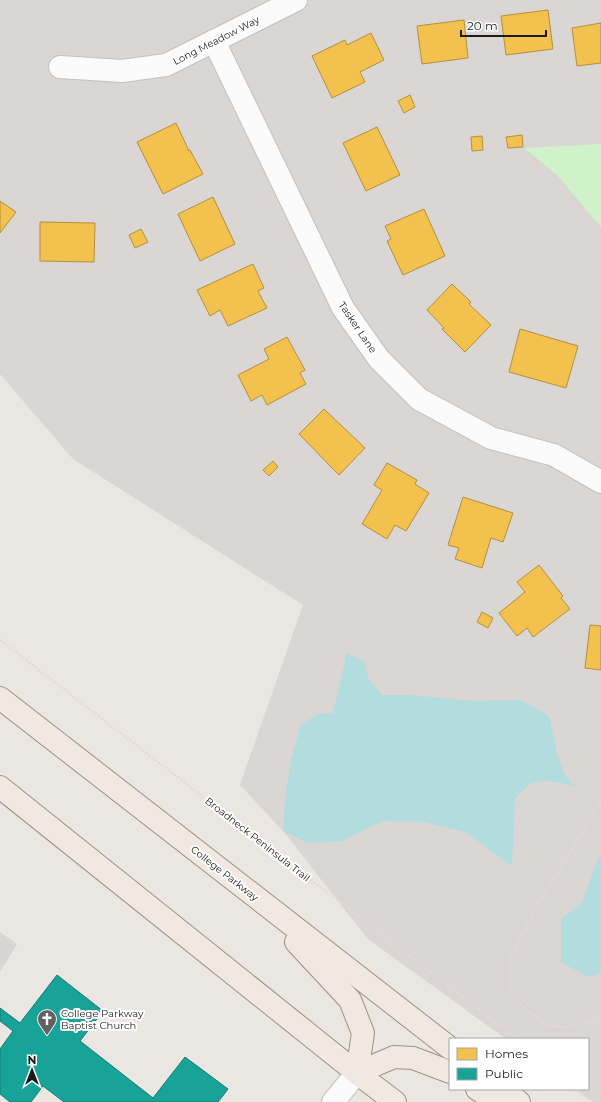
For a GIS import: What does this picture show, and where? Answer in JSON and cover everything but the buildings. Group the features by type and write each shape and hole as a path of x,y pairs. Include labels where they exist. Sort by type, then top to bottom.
{"main road":[{"name":"College Parkway","path":"0,698 449,1047"},
{"path":"0,787 395,1102"},
{"path":"249,892 350,1000 363,1033 357,1073"},
{"path":"357,1073 394,1058 413,1058 449,1072"},
{"path":"479,1090 498,1102"},
{"path":"504,1090 519,1102"}],"street":[{"name":"Long Meadow Way","path":"60,67 122,71 166,65 296,0"},
{"name":"Tasker Lane","path":"214,41 343,308 379,359 419,399 491,438 554,455 601,482"},
{"path":"333,1102 357,1073"}],"path":[{"name":"Broadneck Peninsula Trail","path":"0,640 516,1038"},
{"path":"601,800 532,915 510,959 510,993 532,1015 546,1023 562,1027 601,1017"},
{"path":"576,1090 589,1102"}],"shaded area":[{"path":"0,0 601,0 601,1102 593,1102 576,1090 589,1090 589,1038 505,1038 368,939 283,831 240,785 303,605 73,459 0,374"},
{"path":"0,932 17,944 0,972"}],"green space":[{"path":"601,144 601,227 557,175 524,148"}],"water":[{"path":"347,653 365,662 368,678 382,695 411,695 474,701 520,700 549,716 556,749 564,774 574,786 544,780 529,784 515,799 512,866 465,832 424,822 383,821 342,841 307,843 283,831 285,798 291,760 301,724 321,713 333,713"},
{"path":"601,855 601,973 588,977 561,962 561,919 582,903 597,861"}],"place":[{"name":"College Parkway Baptist Church","path":"47,1036"}]}
